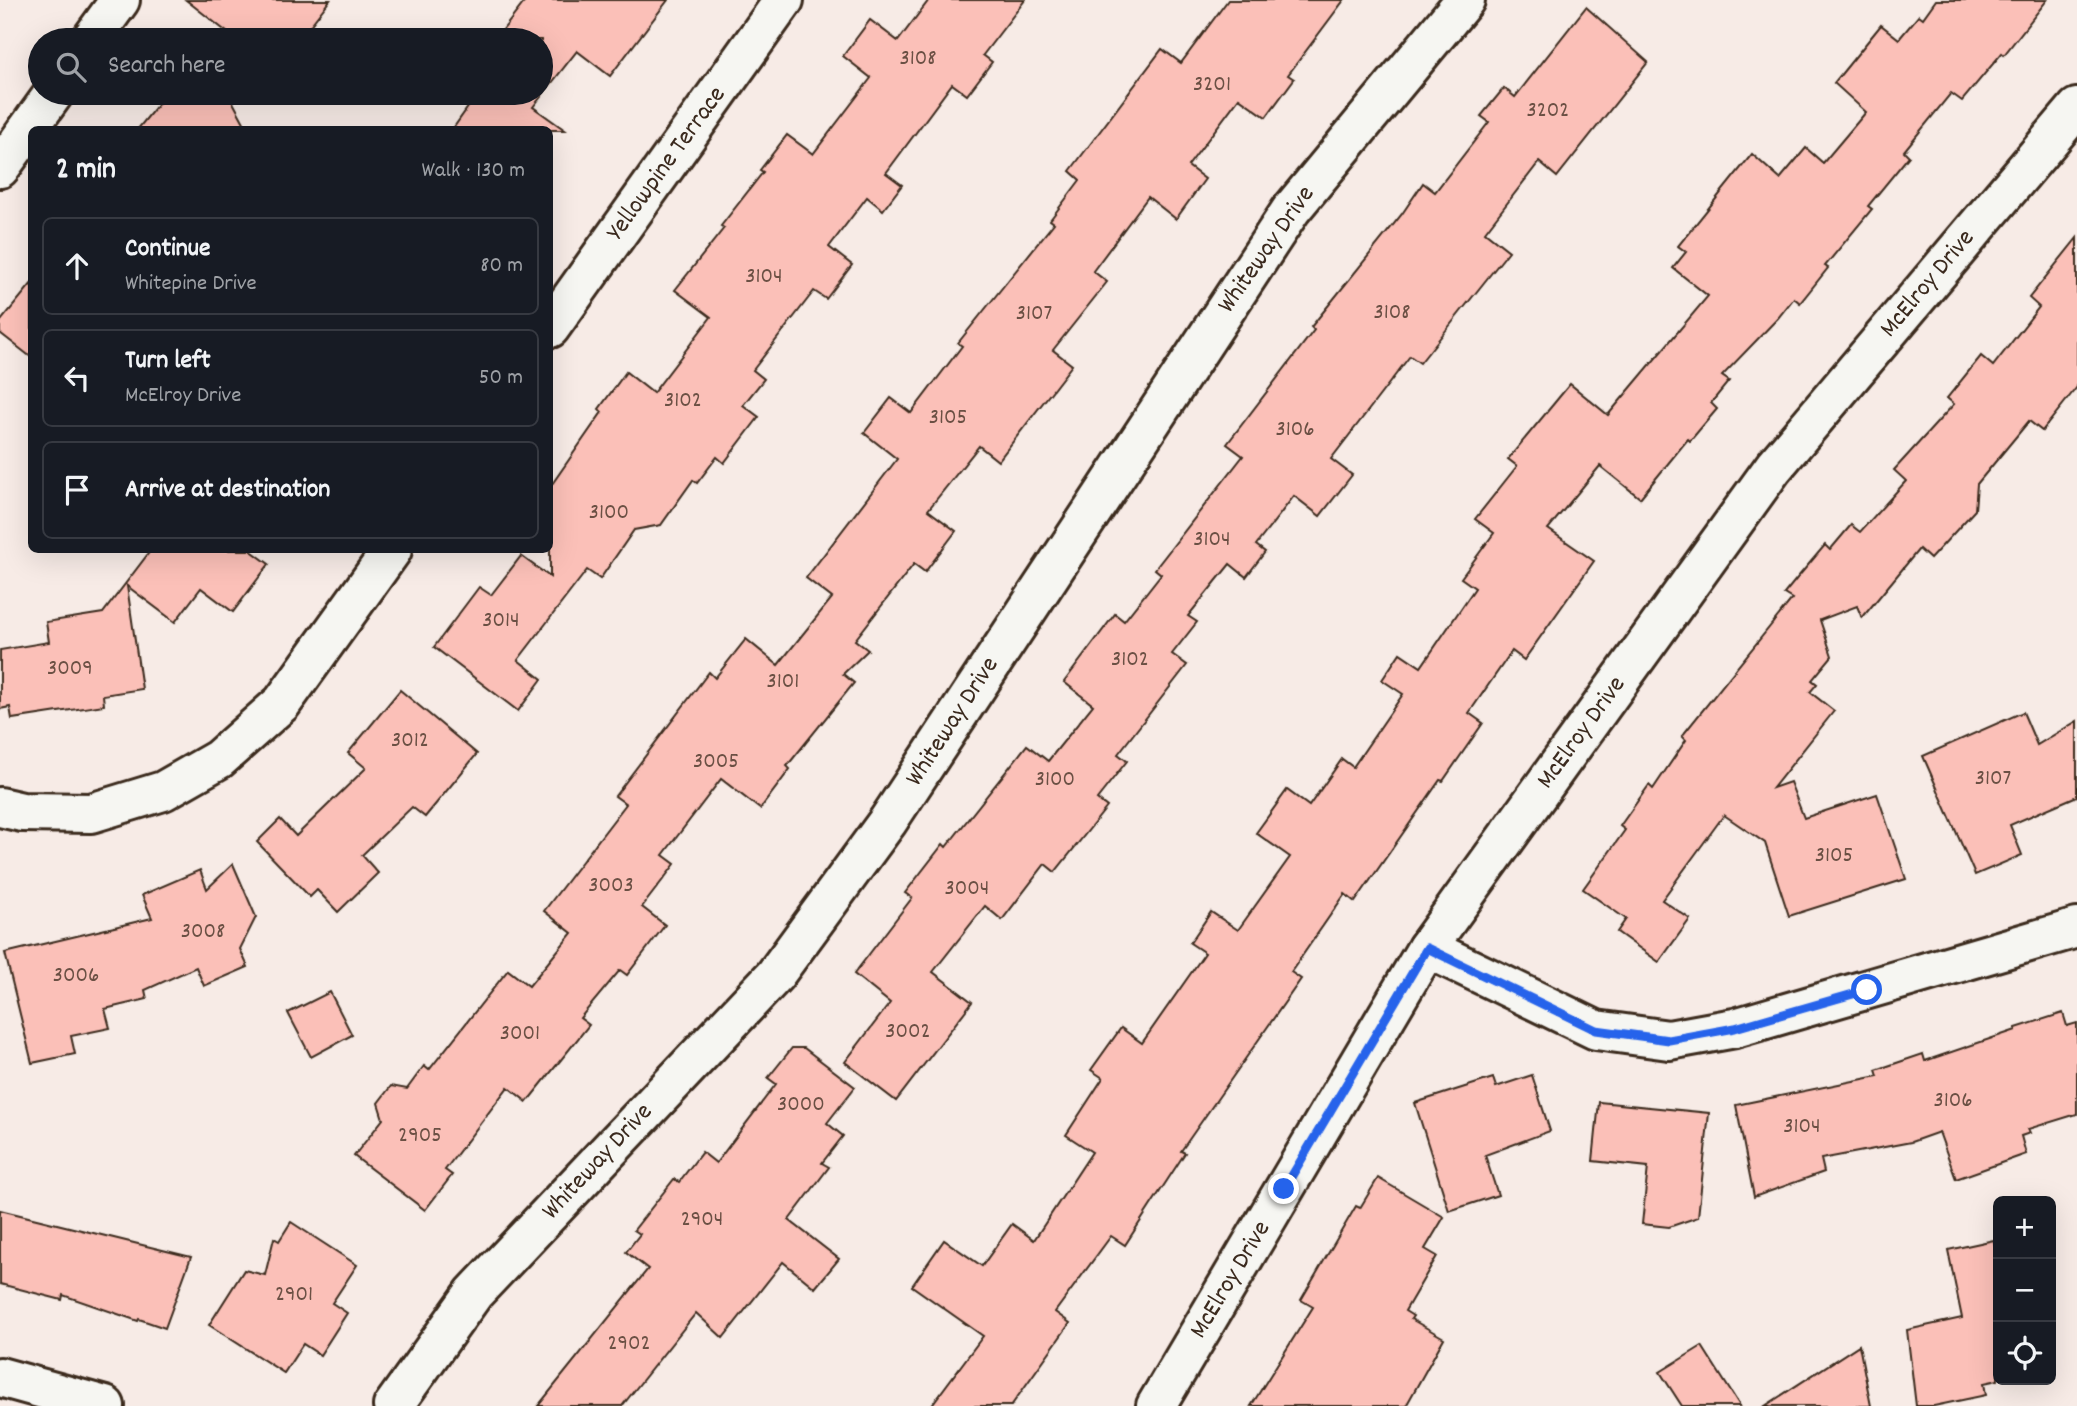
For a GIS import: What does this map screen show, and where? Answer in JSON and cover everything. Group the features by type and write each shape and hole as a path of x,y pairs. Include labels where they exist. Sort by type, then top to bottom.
{"street":[{"path":"100,28 120,0"},
{"name":"Yellowpine Terrace","path":"553,324 784,0"},
{"name":"Whiteway Drive","path":"393,1406 474,1293 775,975 888,821 1292,210 1465,0"},
{"path":"30,126 45,105"},
{"name":"McElroy Drive","path":"1156,1406 1427,948 1773,468 2077,108"},
{"path":"0,168 28,129"},
{"path":"0,807 22,812 91,813 163,791 219,759 282,703 390,553"},
{"path":"1427,948 1596,1030 1669,1040 1735,1028 2077,928"},
{"path":"0,1377 105,1406"}],"building":[{"path":"186,0 330,0 308,28 222,28"},
{"path":"526,0 668,0 610,76 577,51 553,82 553,28 504,28"},
{"path":"929,0 1025,0 983,55 992,62 967,95 952,84 886,173 902,185 883,210 867,197 829,247 852,265 826,299 814,291 753,370 764,379 743,405 759,417 724,463 717,457 697,483 693,480 661,525 634,530 600,579 587,570 518,660 542,679 518,711 434,647 479,587 491,595 521,556 550,577 550,553 553,553 553,483 602,412 599,409 626,372 653,393 711,317 675,290 724,228 721,226 763,172 760,170 787,135 813,154 871,78 843,56 870,20 898,41"},
{"path":"1228,0 1344,0 1288,75 1294,79 1266,117 1239,98 1188,166 1205,179 1176,219 1148,197 1093,271 1107,282 1053,350 1072,365 998,461 979,446 928,510 956,531 925,572 914,564 855,640 868,650 843,674 854,683 787,766 790,769 760,809 721,779 663,855 675,864 642,907 665,925 627,975 620,970 580,1018 589,1025 527,1102 508,1087 445,1170 452,1175 425,1210 354,1156 383,1119 378,1103 391,1086 407,1089 424,1066 429,1070 508,970 529,986 572,933 544,911 626,804 615,796 709,672 715,678 746,639 778,665 832,598 806,578 897,459 864,433 891,398 911,413 962,346 958,343 1054,223 1050,220 1080,180 1070,171 1162,49 1181,63"},
{"path":"1936,0 2047,0 2004,55 2002,53 1962,101 1951,93 1904,151 1909,156 1868,206 1872,209 1825,266 1828,268 1800,303 1794,298 1722,376 1729,381 1711,403 1717,409 1690,441 1688,439 1640,498 1600,466 1548,529 1594,561 1524,660 1512,651 1469,713 1483,723 1355,902 1345,894 1291,972 1301,979 1181,1151 1185,1153 1125,1245 1111,1236 1055,1312 1070,1323 1011,1406 931,1406 983,1336 912,1286 944,1240 982,1266 1012,1224 1034,1240 1092,1152 1066,1135 1103,1078 1091,1070 1121,1028 1142,1043 1205,953 1190,943 1211,912 1238,930 1290,857 1256,833 1287,790 1309,806 1342,759 1353,767 1403,694 1382,680 1400,653 1421,667 1475,588 1461,578 1494,533 1475,519 1517,466 1508,459 1570,384 1608,415 1708,296 1673,268 1686,252 1678,246 1752,154 1780,179 1806,148 1823,163 1866,112 1834,83 1881,25 1899,39 1919,15 1923,18"},
{"path":"1586,7 1648,62 1557,177 1539,162 1485,232 1509,251 1420,363 1410,356 1331,459 1352,475 1320,516 1294,496 1256,545 1265,552 1246,577 1230,564 1188,616 1197,622 1172,654 1187,665 1118,754 1127,761 1097,799 1107,807 1055,872 1045,864 1002,920 985,906 933,972 972,1002 896,1101 845,1062 890,1003 854,974 912,898 905,893 943,844 946,847 1027,745 1048,761 1093,705 1064,682 1115,614 1124,621 1161,574 1155,569 1243,456 1227,444 1314,330 1311,327 1402,214 1423,183 1435,192 1489,122 1481,116 1504,88 1515,97"},
{"path":"157,105 234,105 246,126 140,126"},
{"path":"470,105 535,105 533,107 565,130 553,130 553,126 455,126"},
{"path":"2077,238 2077,387 2042,431 2029,421 1977,484 1975,510 1930,559 1919,549 1862,618 1857,606 1820,620 1832,656 1812,680 1817,684 1810,692 1834,711 1773,788 1790,782 1804,818 1877,794 1906,879 1789,916 1765,843 1724,815 1662,900 1690,919 1659,962 1617,932 1626,919 1583,889 1625,830 1620,826 1649,785 1653,789 1686,740 1682,736 1792,599 1784,594 1825,545 1830,550 1851,525 1860,532 1906,481 1894,470 1954,404 1947,398 1981,356 1993,366 2039,307 2029,298"},
{"path":"28,288 28,355 0,333 0,322"},
{"path":"149,553 254,553 269,564 233,612 201,588 175,622 127,586 142,689 103,695 104,705 12,719 10,707 0,709 0,650 49,642 46,622 103,613"},
{"path":"400,690 477,754 425,817 412,807 362,855 378,873 338,912 317,890 310,897 257,842 280,819 296,836 366,768 348,753"},
{"path":"2023,712 2037,745 2077,721 2077,796 2010,825 2022,855 1975,875 1923,756"},
{"path":"233,864 256,917 240,949 248,967 204,986 196,967 145,990 147,999 105,1009 110,1028 71,1036 75,1054 32,1063 5,953 152,918 142,895 200,870 207,889"},
{"path":"330,992 352,1035 311,1057 288,1013"},
{"path":"2063,1013 2067,1026 2077,1023 2077,1114 2028,1129 2030,1133 2021,1136 2026,1154 1956,1179 1939,1132 1911,1142 1821,1159 1824,1172 1754,1197 1736,1105 1878,1076 1876,1070 1923,1054 1925,1061"},
{"path":"792,1048 804,1048 855,1087 827,1123 843,1136 822,1163 829,1167 789,1220 839,1259 815,1288 783,1262 723,1338 696,1313 622,1406 538,1406 648,1269 626,1252 640,1234 634,1230 674,1179 679,1182 702,1152 716,1163 776,1084 768,1078"},
{"path":"1532,1075 1550,1131 1485,1155 1498,1195 1449,1211 1415,1103 1493,1078 1496,1087"},
{"path":"1599,1102 1709,1113 1698,1217 1669,1227 1642,1224 1648,1167 1593,1161"},
{"path":"1378,1178 1444,1217 1425,1249 1437,1256 1405,1311 1413,1316 1411,1319 1444,1338 1406,1406 1251,1406 1313,1307 1301,1300 1356,1206 1360,1208"},
{"path":"0,1210 191,1257 165,1328 63,1295 62,1300 0,1284"},
{"path":"291,1222 357,1265 332,1303 347,1313 320,1355 303,1344 284,1373 209,1325 244,1270 265,1275 274,1238 279,1241"},
{"path":"1993,1240 1993,1381 1984,1383 1986,1395 1934,1406 1916,1406 1907,1330 1962,1318 1948,1250"},
{"path":"1859,1345 1871,1406 1765,1406"},
{"path":"1702,1346 1740,1406 1682,1406 1660,1372"}],"route":[{"path":"1284,1189 1427,948 1596,1030 1669,1040 1735,1028 1867,990"}]}
